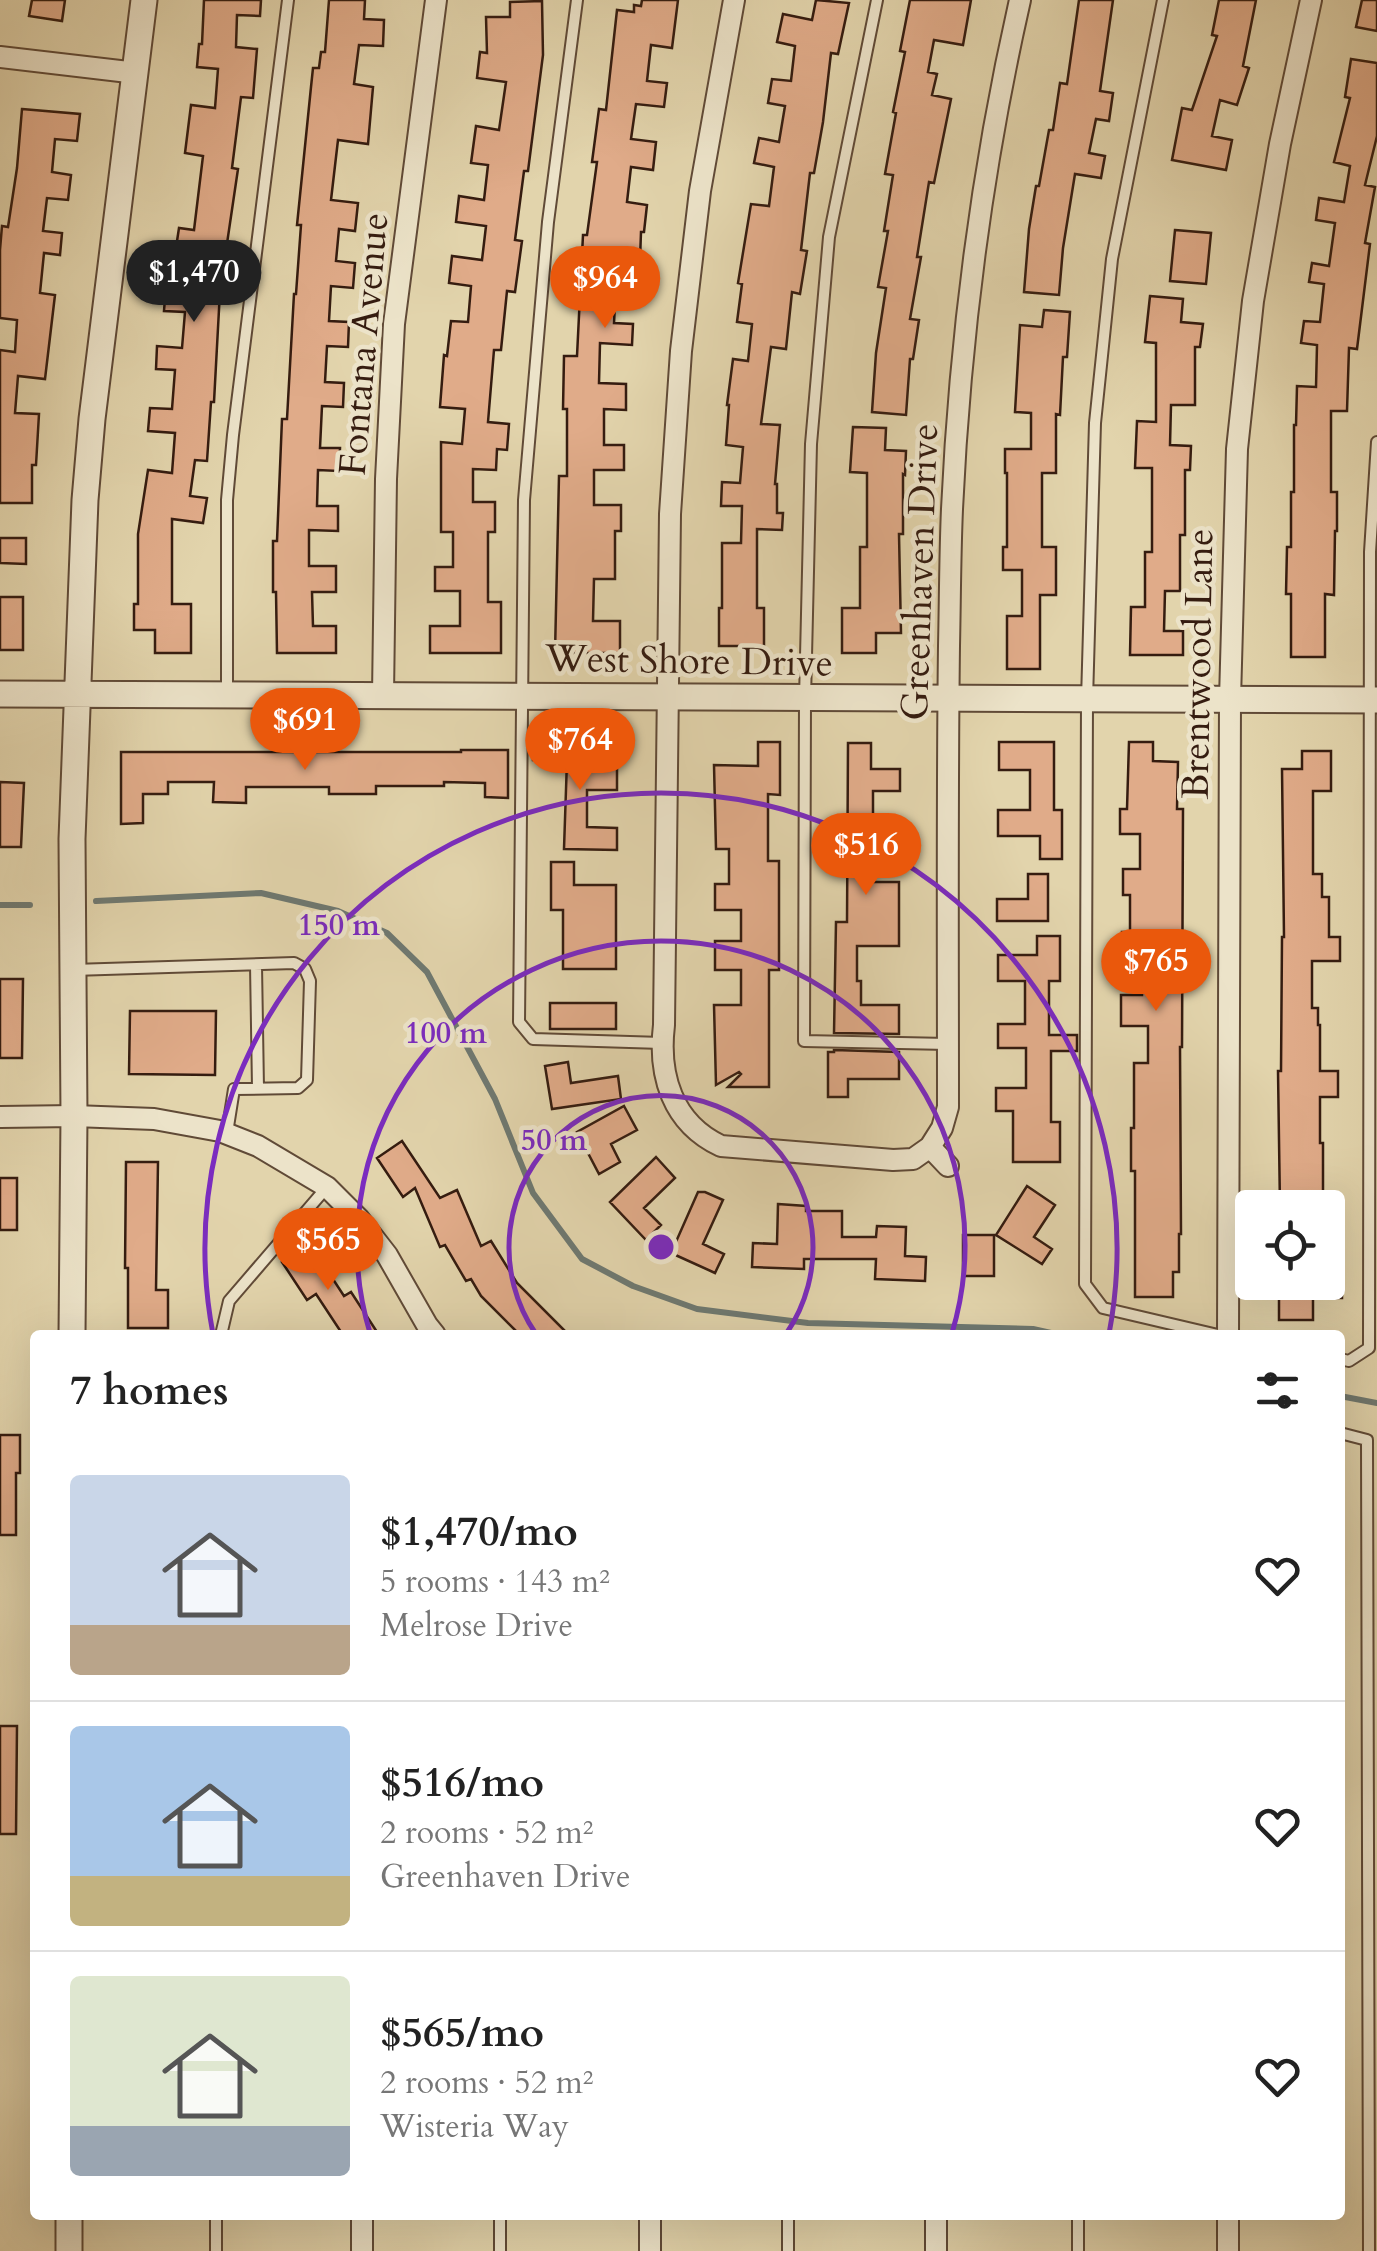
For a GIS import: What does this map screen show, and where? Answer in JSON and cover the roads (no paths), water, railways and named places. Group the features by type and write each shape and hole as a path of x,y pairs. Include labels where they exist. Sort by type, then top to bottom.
{"street":[{"path":"72,1330 72,839 85,500 144,0"},
{"name":"Fontana Avenue","path":"383,695 386,479 394,324 436,0"},
{"path":"734,0 700,191 681,352 670,514 664,1070 677,1108 696,1132 720,1146 893,1160 913,1159 930,1147 948,1166"},
{"name":"Greenhaven Drive","path":"930,1147 948,1108 952,512 965,340 976,243 1006,60 1020,0"},
{"name":"Brentwood Lane","path":"1228,1330 1233,527 1253,301 1280,144 1311,0"},
{"path":"0,57 137,73"},
{"name":"West Shore Drive","path":"0,694 1374,700"},
{"path":"0,1117 154,1119 226,1133 258,1146 327,1187 359,1220 387,1255 432,1330"},
{"path":"69,2251 70,2220"},
{"path":"362,2220 362,2251"},
{"path":"650,2220 650,2251"},
{"path":"936,2220 936,2251"},
{"path":"1228,2220 1228,2251"}],"lane":[{"path":"227,695 227,500 288,0"},
{"path":"576,0 548,222 525,480 519,1022 533,1039 662,1042"},
{"path":"876,0 829,236 811,444 805,699 804,1041 948,1044"},
{"path":"1162,0 1112,259 1095,423 1087,700 1085,1284 1103,1308 1197,1330"},
{"path":"1345,1360 1369,1348 1374,700 1370,552 1377,442"},
{"path":"256,965 258,1088"},
{"path":"73,970 300,965 310,981 307,1080 298,1088 234,1089 226,1133"},
{"path":"222,1330 228,1301 327,1187"},
{"path":"1345,1435 1367,1440 1372,2104 1369,2251"},
{"path":"216,2220 216,2251"},
{"path":"500,2220 500,2251"},
{"path":"788,2220 788,2251"},
{"path":"1078,2220 1078,2251"}],"waterway":[{"path":"96,901 261,893 338,911 387,933 427,972 495,1099 533,1193 582,1259 633,1286 697,1309 808,1323 1038,1330"},
{"path":"0,905 30,905"},
{"path":"1345,1397 1377,1403"}]}
